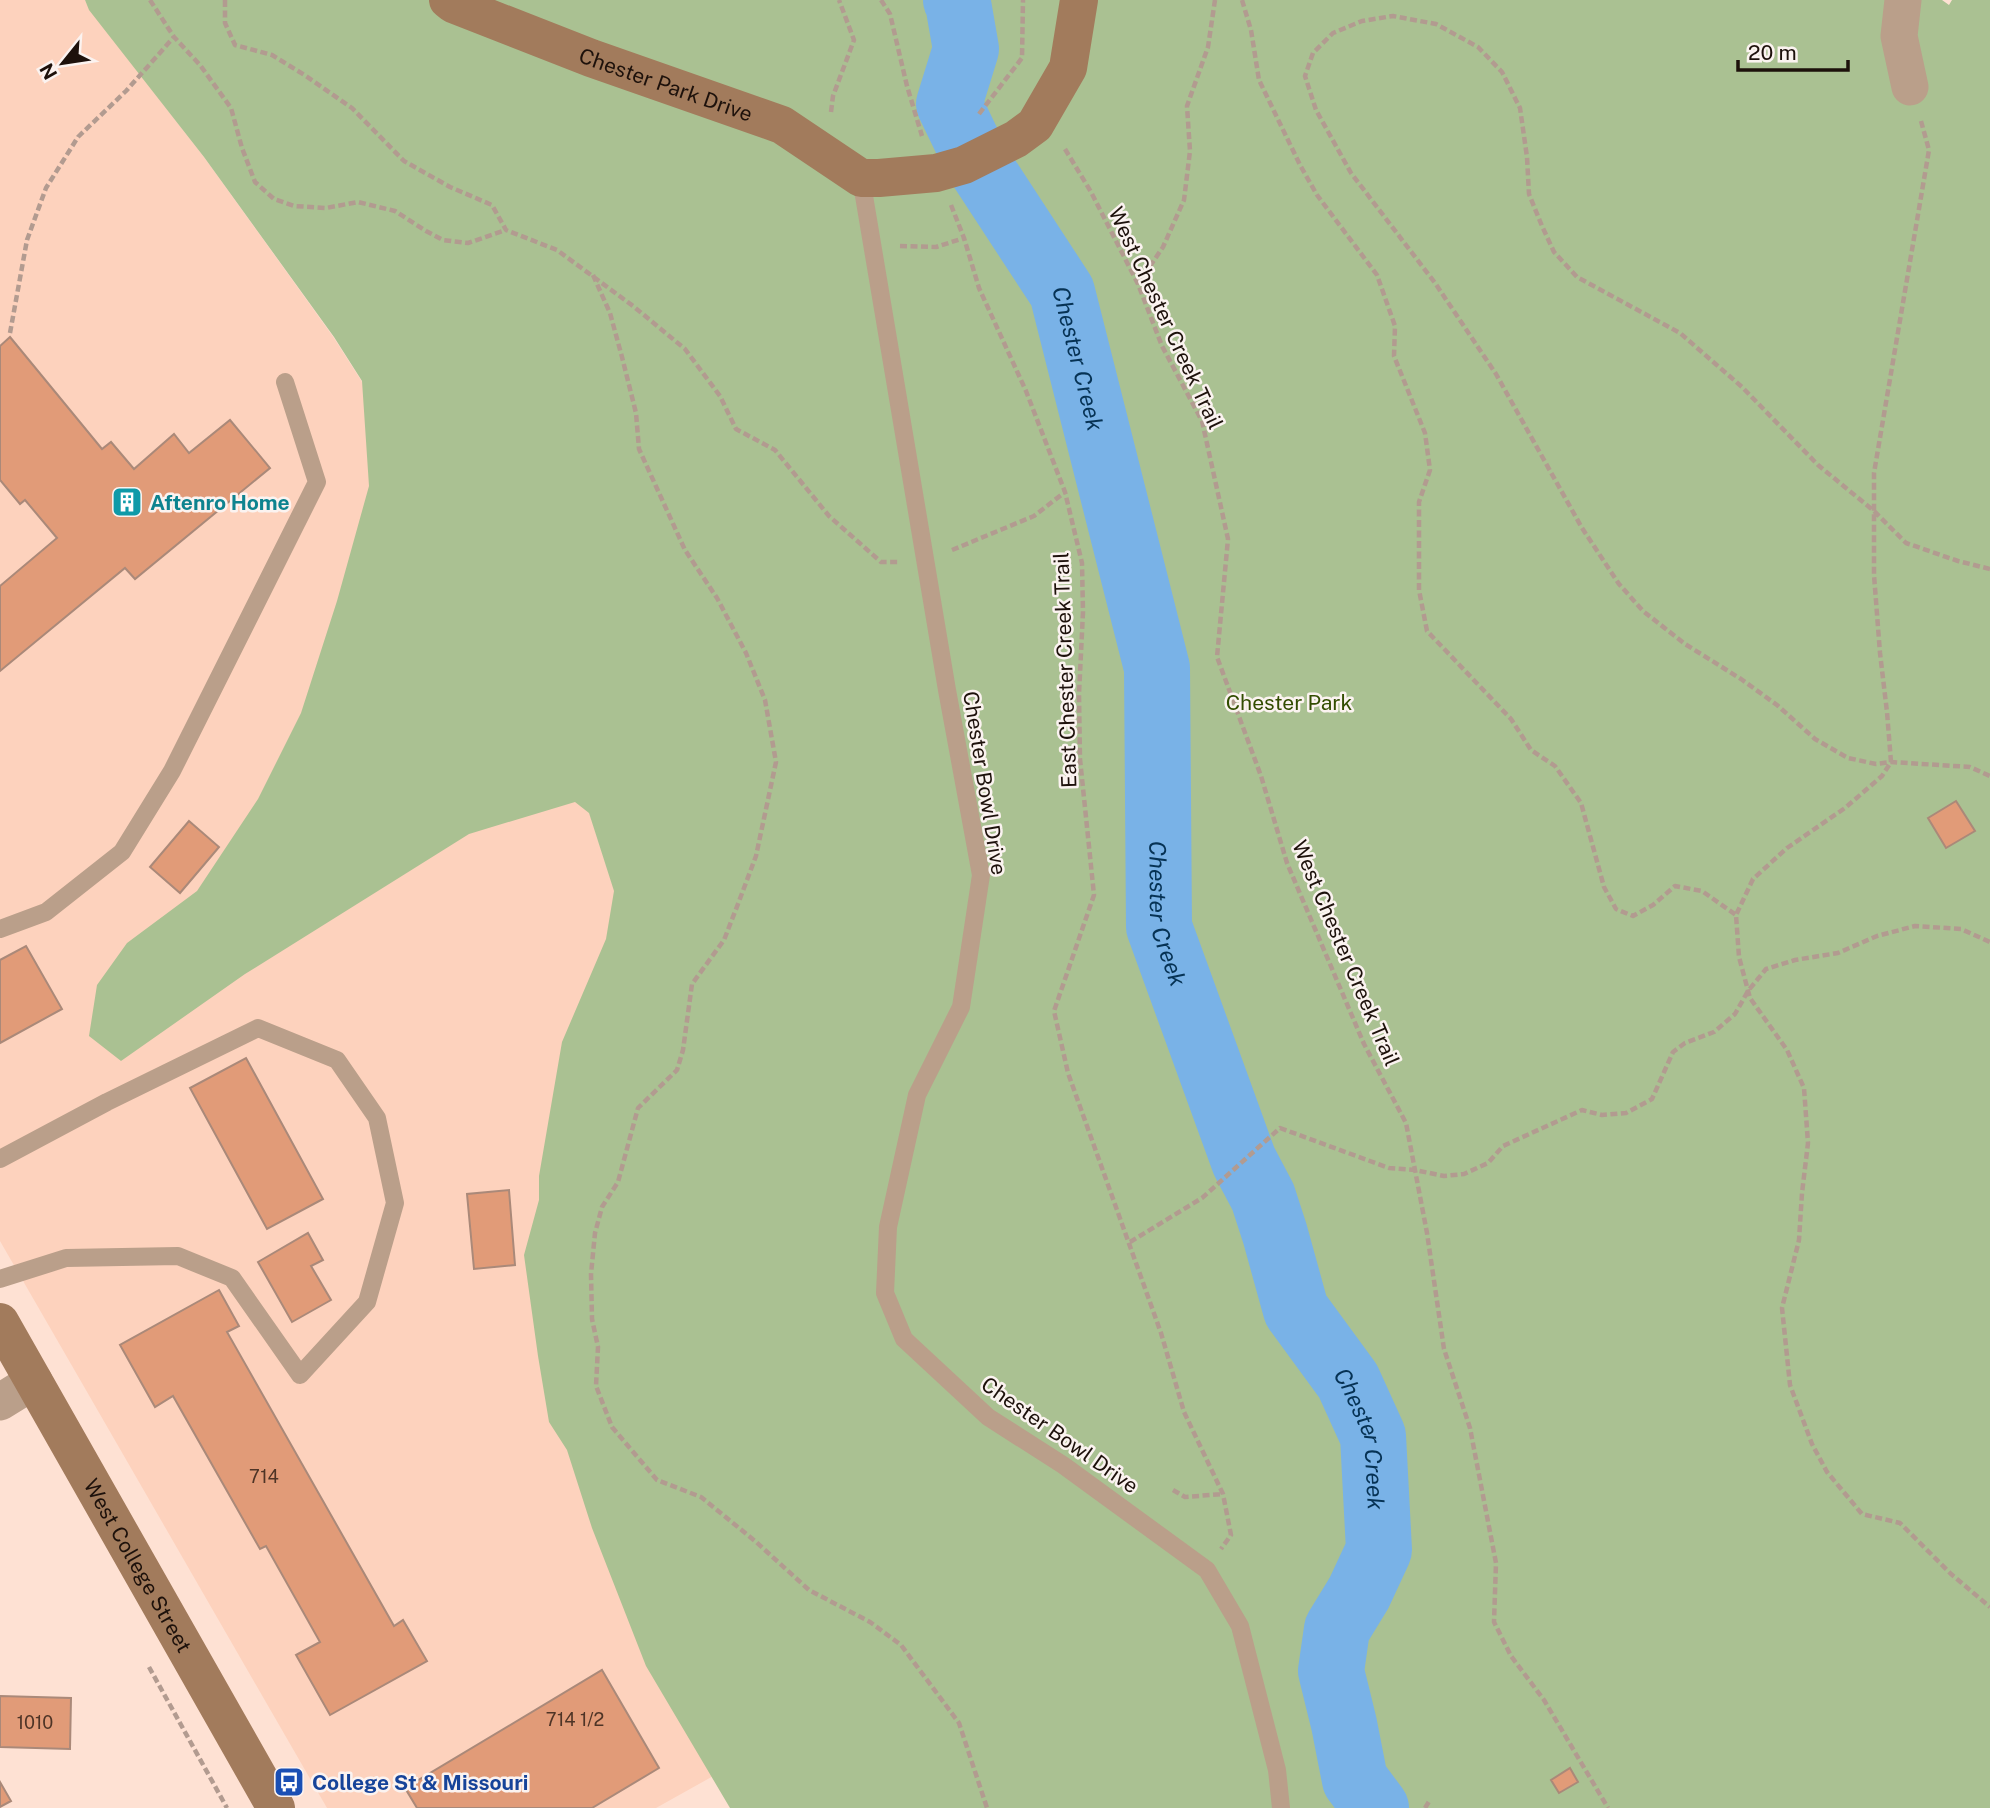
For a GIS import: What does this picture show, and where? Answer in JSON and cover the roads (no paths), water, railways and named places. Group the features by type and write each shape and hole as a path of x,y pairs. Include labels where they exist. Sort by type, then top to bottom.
{"street":[{"name":"Chester Park Drive","path":"447,0 591,58 782,125 870,178"},
{"path":"870,178 936,173 964,165 1025,132 1068,68 1079,0"},
{"path":"1903,0 1899,36 1910,87"},
{"name":"West College Street","path":"0,1322 276,1808"},
{"path":"0,1402 34,1381"}],"lane":[{"name":"Chester Bowl Drive","path":"870,178 873,246 925,562 981,874 961,1007 917,1095 888,1227 885,1293 904,1339 988,1417 1063,1465 1207,1570 1240,1626 1277,1770 1281,1808"},
{"path":"0,929 46,912 122,852 172,771 317,481 285,382"},
{"path":"0,1159 107,1102 257,1028 337,1060 377,1118 395,1203 367,1301 300,1375 232,1278 178,1256 66,1258 0,1279"}],"waterway":[{"name":"Chester Creek","path":"956,0 966,49 949,104 977,162 1062,292 1157,668 1159,927 1244,1161 1263,1197 1296,1310 1348,1381 1373,1436 1379,1550 1359,1593 1337,1629 1331,1671 1355,1780 1376,1808"}],"place":[{"name":"Aftenro Home","path":"127,502"},
{"name":"College St & Missouri","path":"289,1782"}],"park label":[{"name":"Chester Park","path":"1289,702"}]}
